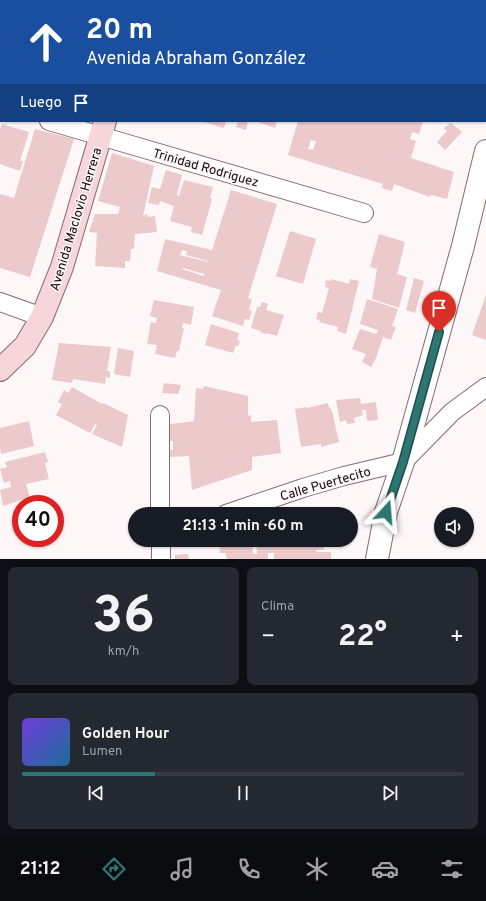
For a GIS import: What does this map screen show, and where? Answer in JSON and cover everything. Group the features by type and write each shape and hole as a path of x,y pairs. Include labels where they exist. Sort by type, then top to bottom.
{"main road":[{"name":"Avenida Maclovio Herrera","path":"0,370 25,346 42,317 62,267 103,129"}],"street":[{"name":"Trinidad Rodriguez","path":"55,122 103,129 364,213"},
{"path":"377,559 386,512 403,462 463,246 486,151"},
{"path":"0,302 42,317"},
{"path":"403,462 452,412 486,387"},
{"path":"160,415 160,507"},
{"name":"Calle Puertecito","path":"247,507 344,476 403,462"},
{"path":"161,547 161,559"}],"building":[{"path":"204,122 226,122 224,128"},
{"path":"238,122 248,122 246,130 236,127"},
{"path":"258,122 277,122 275,128"},
{"path":"298,122 423,122 419,134 412,132 410,139 416,141 411,158 454,172 447,199 431,195 430,197 394,184 392,191 382,188 383,184 288,155","holes":["311,140 316,141 313,150 308,149"]},
{"path":"451,123 462,132 445,150 437,142 447,131 444,128"},
{"path":"2,124 29,132 20,161 23,161 20,171 0,164 0,129"},
{"path":"35,129 74,139 30,277 0,268 0,194 14,198"},
{"path":"112,153 154,166 143,216 147,214 148,217 155,216 157,232 135,234 134,249 131,249 130,261 125,261 125,268 95,266 97,233 89,232 95,214 118,214 120,207 98,201"},
{"path":"166,170 182,175 177,195 179,196 184,180 213,187 210,198 212,199 202,235 191,232 192,227 170,221 174,206 160,201 159,205 148,203 152,187 160,189"},
{"path":"231,190 277,204 248,298 252,299 249,310 252,311 249,320 245,319 243,326 212,316 221,290 157,271 165,239 212,250","holes":["182,250 187,251 186,255 208,262 180,255","182,269 204,274 204,276"]},
{"path":"290,231 316,239 303,284 276,276"},
{"path":"379,234 405,242 397,274 407,277 399,308 372,299 377,269 370,267"},
{"path":"414,278 424,281 415,313 406,310"},
{"path":"331,279 349,284 350,279 359,281 346,334 337,331 338,327 319,322 320,320 316,319 318,312 322,313 329,288 325,287 326,280 331,281"},
{"path":"486,295 486,340 472,335"},
{"path":"367,299 398,309 392,326 396,327 391,340 383,337 376,358 371,367 362,362 366,354 352,349 360,329 376,334 378,330 360,324"},
{"path":"154,300 194,307 191,325 183,323 182,328 184,328 179,351 177,351 175,358 155,354 157,345 147,344 151,322 156,323 157,318 150,316"},
{"path":"262,302 268,304 266,310 284,315 277,336 266,334 251,328 257,307 260,307"},
{"path":"211,324 239,333 237,340 240,341 238,346 236,345 233,353 205,345"},
{"path":"59,343 111,347 107,371 110,371 110,378 106,377 105,384 73,379 72,383 52,380"},
{"path":"118,348 134,351 130,377 114,374"},
{"path":"164,383 181,385 178,394 162,393"},
{"path":"204,386 248,396 248,416 251,415 251,422 277,420 281,453 252,457 252,470 192,490 189,456 170,457 170,450 173,450 173,441 170,441 170,424 194,421 196,388 203,389"},
{"path":"72,387 102,404 103,403 128,415 122,447 92,434 97,425 95,424 90,433 56,415 62,404 58,402 64,390 68,393"},
{"path":"360,398 361,404 376,402 378,420 367,421 366,410 362,410 363,415 354,418 355,423 347,424 346,420 340,422 336,400"},
{"path":"327,403 332,411 339,442 321,447 321,444 301,447 295,409 307,408"},
{"path":"29,421 34,446 1,454 0,428"},
{"path":"45,452 48,462 45,463 49,479 26,484 29,495 12,495 12,503 3,506 0,490 11,487 10,481 4,483 0,469 7,467 5,462"},
{"path":"220,547 252,547 253,554 257,554 256,547 324,547 324,550 317,550 316,552 331,552 331,559 274,559 274,553 268,553 268,559 227,559 225,553 220,553"},
{"path":"188,554 189,559 175,559 175,555"}],"route":[{"path":"386,512 403,462 439,332"}]}
